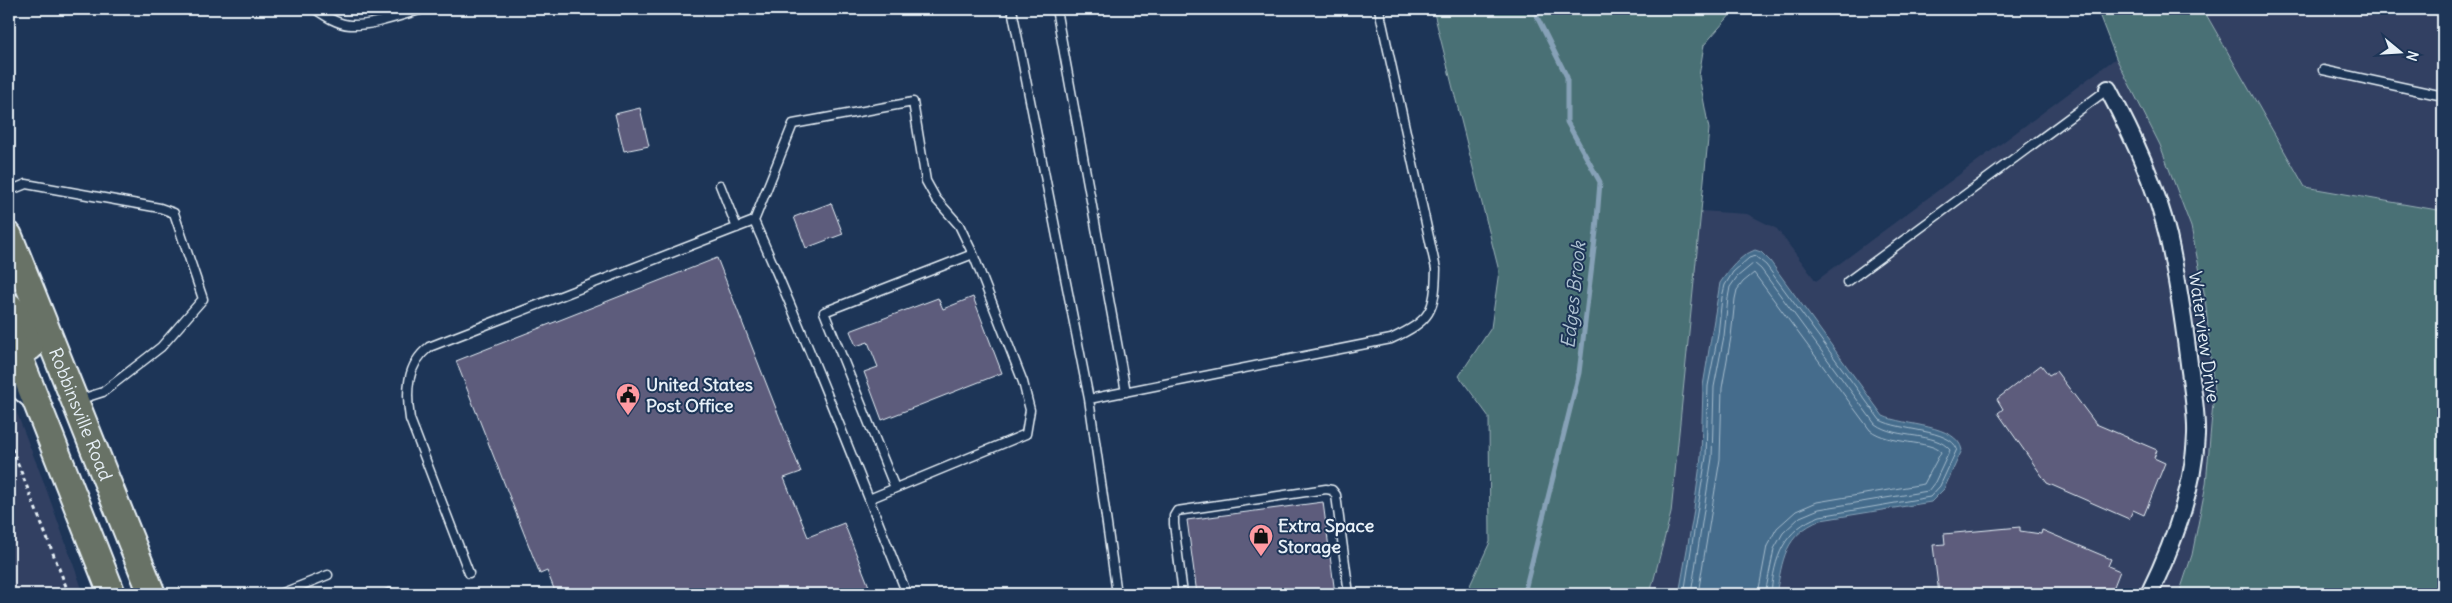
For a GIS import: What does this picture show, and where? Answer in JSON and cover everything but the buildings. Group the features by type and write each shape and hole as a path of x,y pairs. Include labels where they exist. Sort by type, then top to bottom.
{"highway":[{"name":"Robbinsville Road","path":"9,236 73,401 152,594"},
{"path":"9,306 15,314 46,384 73,401"},
{"name":"Robbinsville Road","path":"9,332 112,594"}],"street":[{"name":"Waterview Drive","path":"2108,89 2127,125 2149,178 2168,235 2181,302 2196,434 2188,491 2175,534 2149,594"},
{"path":"9,382 37,405"}],"lane":[{"path":"315,9 330,19 349,25 366,24 424,9"},
{"path":"1012,9 1089,399 1117,594"},
{"path":"1056,9 1126,392"},
{"path":"1089,399 1391,339 1412,329 1426,317 1436,300 1436,269 1379,9"},
{"path":"2323,70 2443,96"},
{"path":"1847,282 2108,89"},
{"path":"869,499 1026,434 1030,410 1023,382 973,254 959,225 936,199 926,181 912,102 792,124 754,221 782,283 907,594"},
{"path":"9,191 26,184 50,187 174,212 203,299 161,347 103,392 73,401"},
{"path":"720,185 736,228"},
{"path":"469,573 410,418 407,400 408,381 420,354 429,347 754,221"},
{"path":"895,488 824,312 973,254"},
{"path":"1183,594 1174,516 1177,511 1320,489 1332,490 1336,495 1349,594"},
{"path":"280,594 328,575"}],"path":[{"path":"9,441 70,594"}],"shaded area":[{"path":"2203,9 2443,9 2443,211 2305,187"},
{"path":"2116,58 2160,145 2191,227 2205,297 2214,391 2206,484 2192,555 2179,594 1650,594 1671,513 1701,211 1747,214 1777,229 1816,281"},
{"path":"9,393 43,480 84,594 9,594"}],"green space":[{"path":"1433,9 1740,9 1732,13 1704,45 1699,76 1709,129 1671,513 1650,594 1466,594 1490,542 1489,417 1459,376 1491,328 1499,271"},
{"path":"2097,9 2203,9 2305,187 2443,211 2443,594 2179,594 2192,555 2206,484 2214,391 2205,297 2191,227 2160,145 2116,58"}],"water":[{"path":"1755,250 1761,252 1770,261 1883,416 1940,430 1958,441 1962,450 1944,489 1931,502 1821,520 1799,533 1787,550 1776,594 1679,594 1701,457 1703,386 1720,283 1739,260"}],"waterway":[{"name":"Edges Brook","path":"1524,594 1579,373 1600,182 1567,122 1567,77 1537,17 1538,9"}],"place":[{"name":"United States Post Office","path":"628,416"},
{"name":"Extra Space Storage","path":"1261,557"}]}
